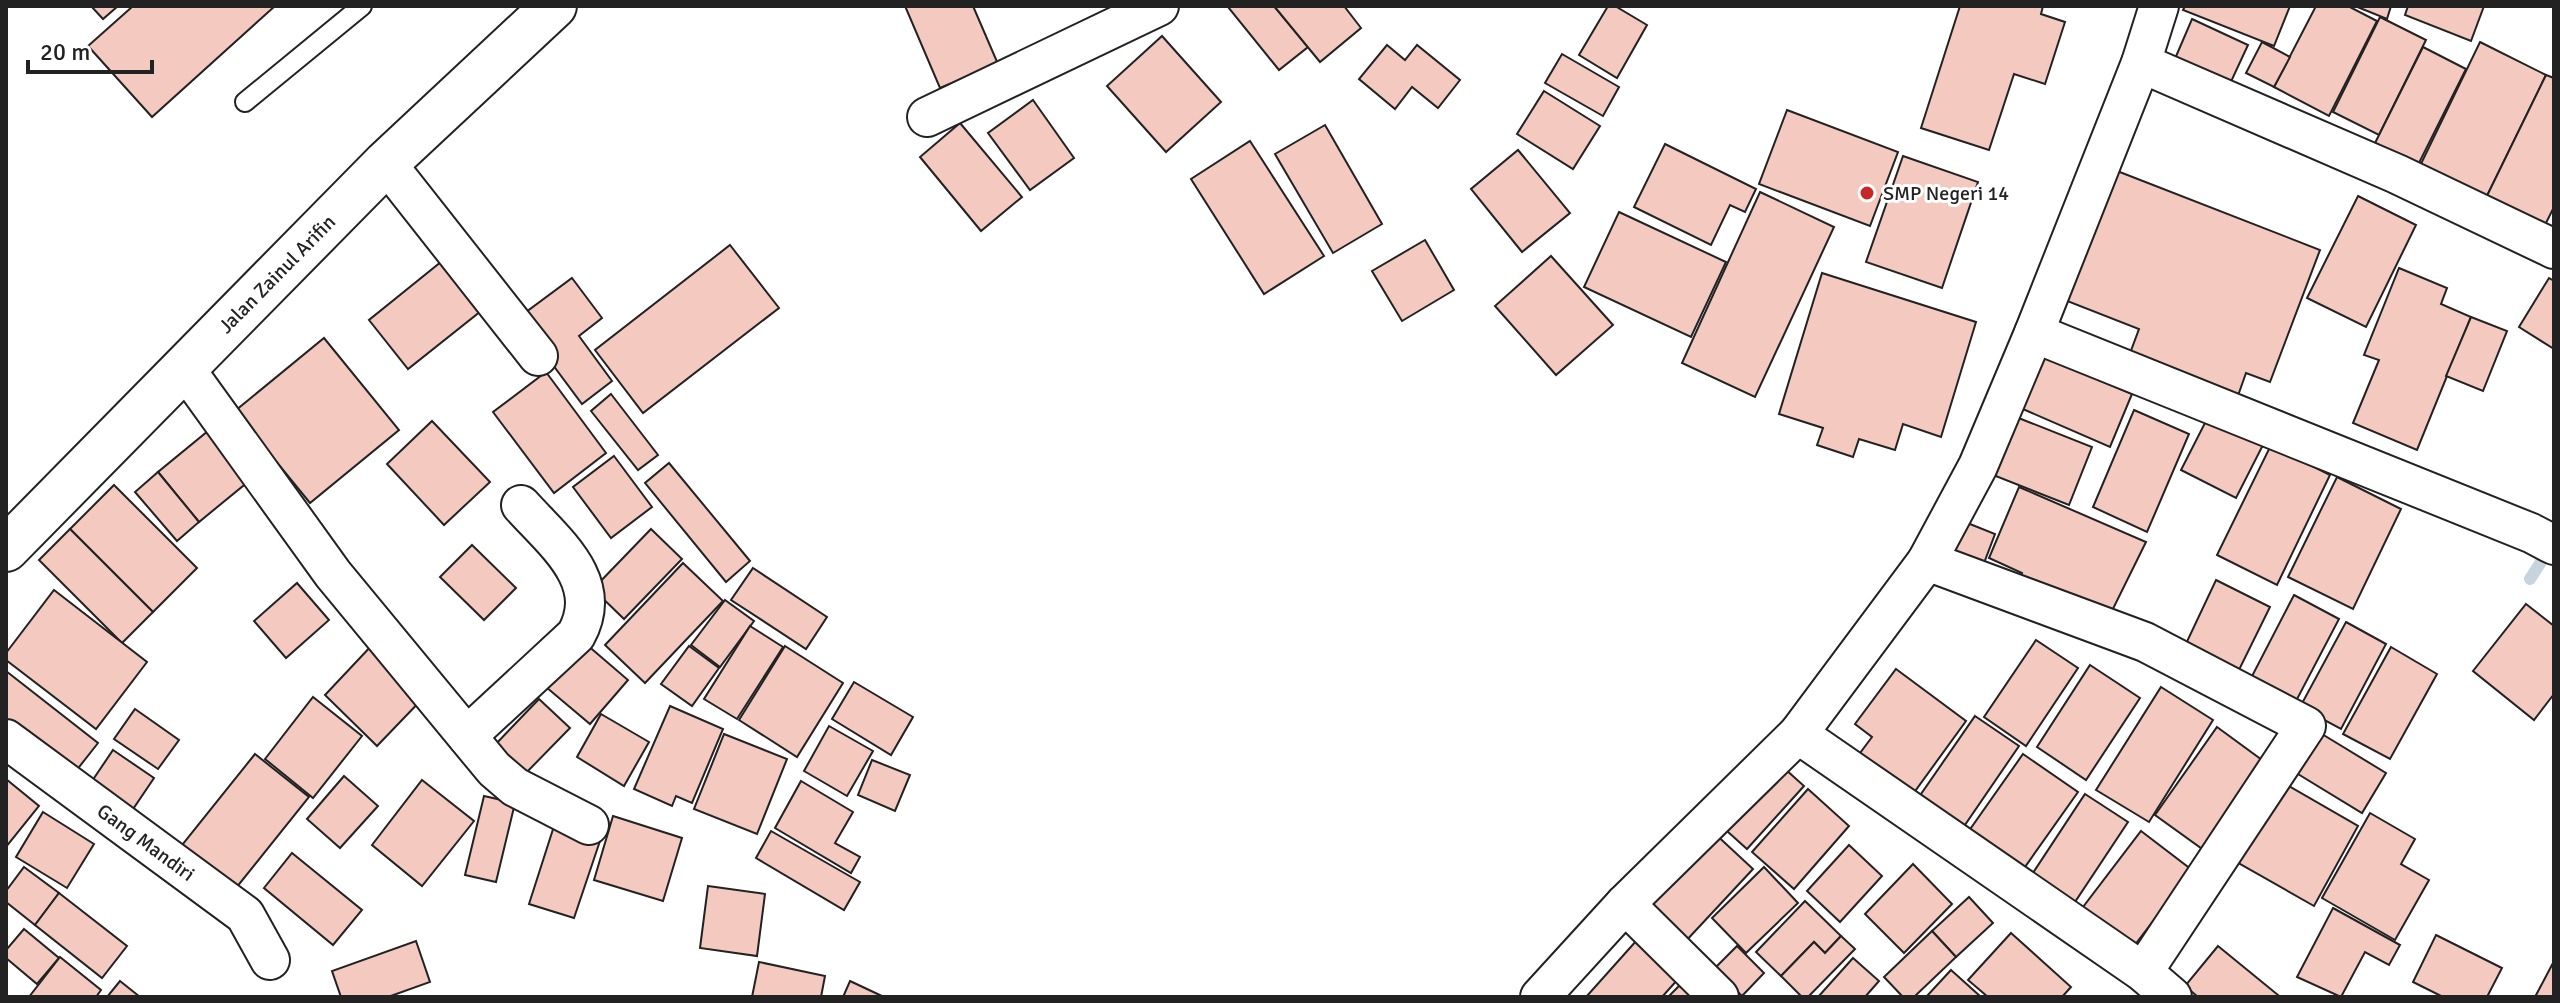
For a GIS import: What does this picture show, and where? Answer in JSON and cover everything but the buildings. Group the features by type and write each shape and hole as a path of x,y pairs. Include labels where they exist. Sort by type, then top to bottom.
{"street":[{"name":"Jalan Zainul Arifin","path":"6,549 186,370 386,163 554,6"},
{"path":"927,117 1159,6"},
{"path":"1540,997 1625,904 1798,734 1927,561 1978,466 2034,333 2141,63 2159,6"},
{"path":"2141,63 2397,174 2554,249"},
{"path":"386,163 538,356"},
{"path":"2034,333 2542,539"},
{"path":"186,370 333,574 467,736 515,787 589,825"},
{"path":"467,736 576,635 586,617 585,593 574,568 521,505"},
{"path":"1927,561 2145,642 2306,726 2143,972"},
{"path":"1798,734 2143,972 2172,997"},
{"name":"Gang Mandiri","path":"6,739 245,915 270,960"},
{"path":"1625,904 1719,997"}],"lane":[{"path":"245,102 362,6"}],"waterway":[{"path":"2530,579 2550,548"}],"place":[{"name":"SMP Negeri 14","path":"1867,193"}]}
